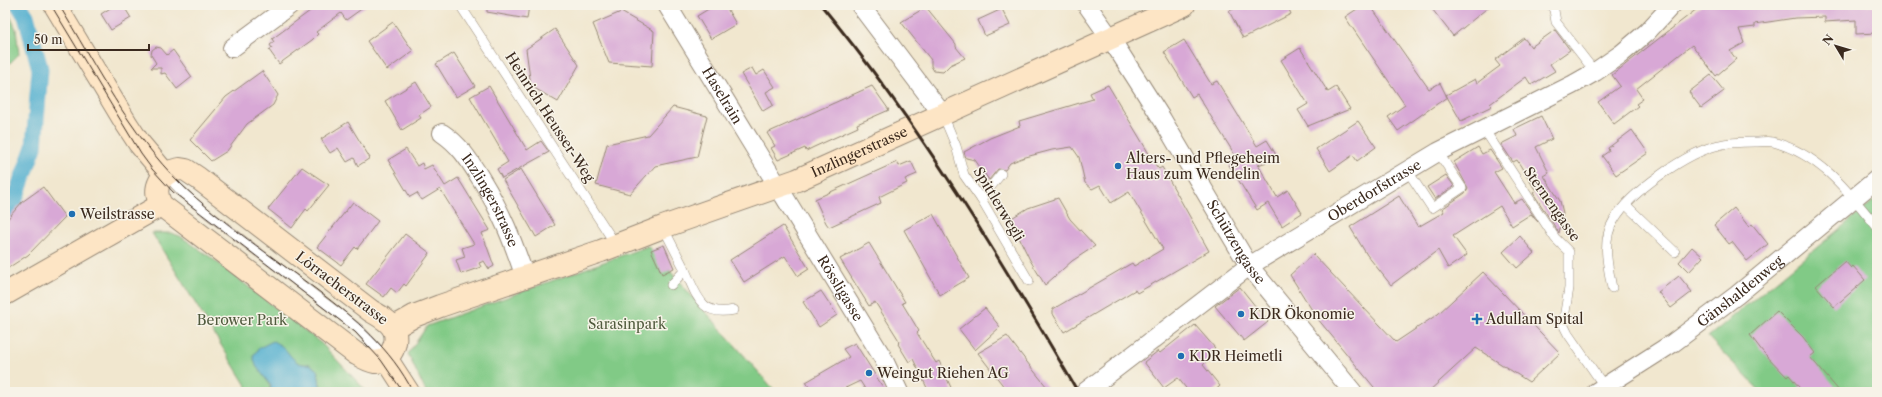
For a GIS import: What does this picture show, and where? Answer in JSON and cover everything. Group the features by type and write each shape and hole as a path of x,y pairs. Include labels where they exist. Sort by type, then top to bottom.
{"street":[{"path":"55,5 126,124 139,143 165,174 157,185 156,192 161,205 355,353 368,360 377,362 386,358 408,392"},
{"path":"232,48 290,5"},
{"name":"Haselrain","path":"667,5 777,187"},
{"path":"860,5 943,115"},
{"name":"Schützengasse","path":"1087,5 1111,39 1162,119 1248,266 1353,392"},
{"name":"Inzlingerstrasse","path":"393,328 414,316 777,187 943,115 1184,5"},
{"name":"Oberdorfstrasse","path":"1085,392 1248,266 1438,152 1595,72 1621,54 1647,32 1672,5"},
{"name":"Inzlingerstrasse","path":"442,133 455,142 465,152 496,203 510,232 525,277"},
{"name":"Lörracherstrasse","path":"165,174 173,170 186,170 371,311 382,317 393,328 395,339 393,350 386,358"},
{"name":"Gänshaldenweg","path":"1600,389 1617,380 1673,343 1737,295 1877,179"},
{"name":"Rössligasse","path":"777,187 883,358 899,392"},
{"path":"5,294 161,205"}],"lane":[{"name":"Heinrich Heusser-Weg","path":"460,5 616,245"},
{"path":"1551,5 1554,10 1556,22 1595,72"},
{"name":"Spittlerwegli","path":"943,115 956,146 964,176 981,199 1029,281"},
{"name":"Sternengasse","path":"1484,129 1555,238 1569,252 1569,288 1563,324 1600,389"},
{"path":"1612,288 1606,256 1607,240 1614,220 1626,205 1657,177 1694,154 1718,145 1741,142 1772,142 1807,155 1840,182 1877,226"},
{"path":"1407,170 1432,208 1462,188 1438,152"},
{"path":"165,174 184,194 208,214 359,329 386,358"},
{"path":"981,199 1001,174"},
{"path":"1626,205 1675,252"},
{"path":"662,227 698,298 709,310 721,313 734,310"},
{"path":"671,285 685,270"}],"green space":[{"path":"5,5 16,29 19,54 5,68"},
{"path":"1877,198 1877,392 1761,392 1708,337"},
{"name":"Berower Park","path":"152,233 171,233 180,236 209,256 322,344 367,392 321,392 318,371 310,364 301,364 295,361 284,348 256,366 268,381 270,392 250,392"},
{"name":"Sarasinpark","path":"648,246 776,392 426,392 408,354 427,326"}],"water":[{"path":"273,341 283,347 292,358 301,364 310,364 318,371 321,392 270,392 271,386 256,366 253,356 259,348"}],"building":[{"path":"115,5 123,5 131,18 111,30 101,14"},
{"path":"318,5 367,5 346,20 341,13 316,32 318,34 312,40 279,64 269,50 272,48 270,45 274,42 272,39"},
{"path":"487,5 529,5 527,19 487,12"},
{"path":"715,5 725,5 736,24 711,39 697,16"},
{"path":"1242,5 1287,5 1291,14 1243,38 1229,11"},
{"path":"1363,5 1370,5 1429,89 1440,83 1447,97 1398,131 1388,117 1405,105 1345,17"},
{"path":"1429,5 1491,5 1453,36"},
{"path":"1702,5 1877,5 1877,33 1856,34 1856,20 1825,22 1825,17 1795,18 1755,24 1755,27 1739,29 1744,43 1730,51 1736,59 1716,76 1692,45 1636,89 1643,99 1636,104 1638,106 1614,124 1598,102 1620,86 1612,75"},
{"path":"926,7 956,44 956,47 965,58 950,65 943,72 934,71 931,66 931,60 901,22"},
{"path":"1002,9 1010,25 985,36 978,20"},
{"path":"621,12 654,31 652,66 609,63 593,24"},
{"path":"393,22 413,51 387,70 367,41"},
{"path":"555,29 579,65 558,102 531,86 526,49"},
{"path":"1555,30 1570,50 1550,64 1555,71 1531,85 1526,77 1490,104 1492,106 1461,121 1446,95 1475,79 1477,83 1500,66 1495,60 1524,38 1531,47"},
{"path":"1184,40 1211,84 1217,81 1257,146 1267,140 1278,158 1258,165 1277,197 1288,190 1302,213 1282,226 1268,203 1257,210 1229,165 1238,160 1197,94 1192,97 1164,52"},
{"path":"156,47 161,48 167,55 173,50 192,77 177,89 165,73 161,74 161,68 151,68 156,63 151,55 152,50"},
{"path":"1300,48 1328,92 1336,87 1350,109 1308,126 1298,110 1308,104 1281,60"},
{"path":"454,53 475,86 456,97 436,64"},
{"path":"752,68 756,75 764,70 775,87 766,92 773,105 763,111 741,74"},
{"path":"262,71 278,95 273,105 247,124 227,151 211,161 190,140 226,97"},
{"path":"1711,75 1724,91 1701,108 1689,92"},
{"path":"416,82 431,107 419,115 421,118 402,130 385,101"},
{"name":"Alters- und Pflegeheim Haus zum Wendelin","path":"1108,85 1157,167 1159,169 1162,167 1209,251 1137,293 1135,290 1064,332 1053,314 1053,309 1132,263 1134,266 1163,249 1129,192 1111,203 1100,185 1092,189 1085,183 1079,157 1072,147 1052,150 1022,158 1010,163 1005,170 998,169 989,180 975,160 966,158 964,152 990,138 1020,126 1019,121 1093,99 1090,93"},
{"path":"489,86 527,150 541,141 549,152 502,178 497,169 508,162 470,97"},
{"path":"872,86 889,110 857,124 858,127 806,151 805,148 778,160 771,148 775,146 767,133"},
{"path":"673,107 707,116 697,157 655,166 630,194 596,185 607,144 648,135"},
{"path":"1541,116 1552,139 1536,147 1549,173 1544,176 1560,201 1563,213 1559,233 1533,193 1536,191 1517,160 1513,162 1501,144 1517,136 1514,129"},
{"path":"1358,121 1376,147 1357,161 1353,155 1330,171 1316,149"},
{"path":"348,122 370,158 358,166 354,158 347,162 338,148 330,153 321,139"},
{"path":"1632,130 1648,153 1616,175 1602,156 1609,151 1608,148"},
{"path":"1478,147 1482,154 1490,150 1502,168 1494,172 1514,203 1522,199 1538,222 1531,214 1512,226 1500,206 1453,236 1467,255 1448,268 1438,250 1391,285 1367,255 1350,227 1399,196 1418,227 1444,212 1442,209 1465,193 1468,188 1454,162"},
{"path":"406,149 417,166 422,163 424,169 432,165 445,186 458,178 490,230 482,233 494,266 489,269 484,261 479,263 481,267 461,274 456,260 465,257 462,248 474,244 440,189 422,200 417,193 410,197 388,160"},
{"path":"911,161 917,174 905,179 907,183 879,197 881,203 829,227 815,199 897,162 899,166"},
{"path":"302,167 329,185 308,211 306,209 292,228 268,209"},
{"path":"521,169 555,225 536,237 503,180"},
{"path":"1446,175 1454,186 1435,199 1427,187"},
{"path":"43,187 65,217 28,255 5,270 5,222 22,202"},
{"path":"1058,198 1070,219 1095,246 1072,261 1045,285 1030,260 1010,219 1028,208"},
{"path":"353,202 378,221 357,249 355,247 341,265 317,247"},
{"path":"1734,208 1749,227 1752,224 1768,244 1747,261 1732,242 1729,244 1714,225"},
{"path":"933,214 969,278 940,295 904,230"},
{"path":"783,226 809,269 798,276 785,256 744,282 730,260"},
{"path":"405,234 430,253 406,286 404,284 397,293 391,288 384,297 366,284"},
{"path":"1520,236 1534,253 1517,268 1503,252"},
{"path":"869,243 905,302 902,303 919,331 917,333 936,363 939,361 953,392 929,392 913,359 909,362 898,344 900,342 875,302 869,306 840,259"},
{"path":"664,245 674,268 662,274 651,250"},
{"path":"1692,247 1703,257 1689,272 1679,262"},
{"name":"Adullam Spital","path":"1313,254 1396,342 1438,314 1483,272 1560,353 1529,382 1476,348 1428,392 1378,392 1317,318 1290,275"},
{"path":"1845,261 1851,268 1853,266 1865,280 1834,307 1816,286"},
{"path":"1679,276 1692,292 1671,308 1658,292"},
{"name":"KDR Ökonomie","path":"1240,287 1268,322 1244,341 1215,306"},
{"path":"821,291 837,315 819,327 803,302"},
{"path":"985,308 1000,327 975,350 959,329"},
{"path":"1777,311 1803,337 1815,353 1810,357 1840,392 1803,392 1789,375 1787,377 1763,352 1750,335"},
{"name":"KDR Heimetli","path":"1195,325 1215,348 1208,354 1211,357 1203,365 1220,386 1213,392 1189,392 1178,378 1164,388 1144,362 1158,351 1160,353"},
{"path":"1007,336 1051,392 1008,392 978,353"},
{"path":"855,343 886,392 867,392 860,381 837,392 812,392 806,382 849,357 843,349"}],"waterway":[{"path":"5,213 14,201 34,147 40,69 26,16 19,5"}],"tram line":[{"path":"51,5 141,154 152,169 173,192 355,332 381,360 403,392"},
{"path":"59,5 114,98 129,121 162,164 181,184 213,212 247,239 317,290 358,323 383,348 404,376 413,392"}],"railway":[{"path":"821,5 892,97 957,193 989,242 1078,392"}],"place":[{"name":"Alters- und Pflegeheim Haus zum Wendelin","path":"1118,166"},
{"name":"Weilstrasse","path":"72,214"},
{"name":"KDR Ökonomie","path":"1241,314"},
{"name":"Adullam Spital","path":"1477,319"},
{"name":"KDR Heimetli","path":"1181,356"},
{"name":"Weingut Riehen AG","path":"869,373"}]}
